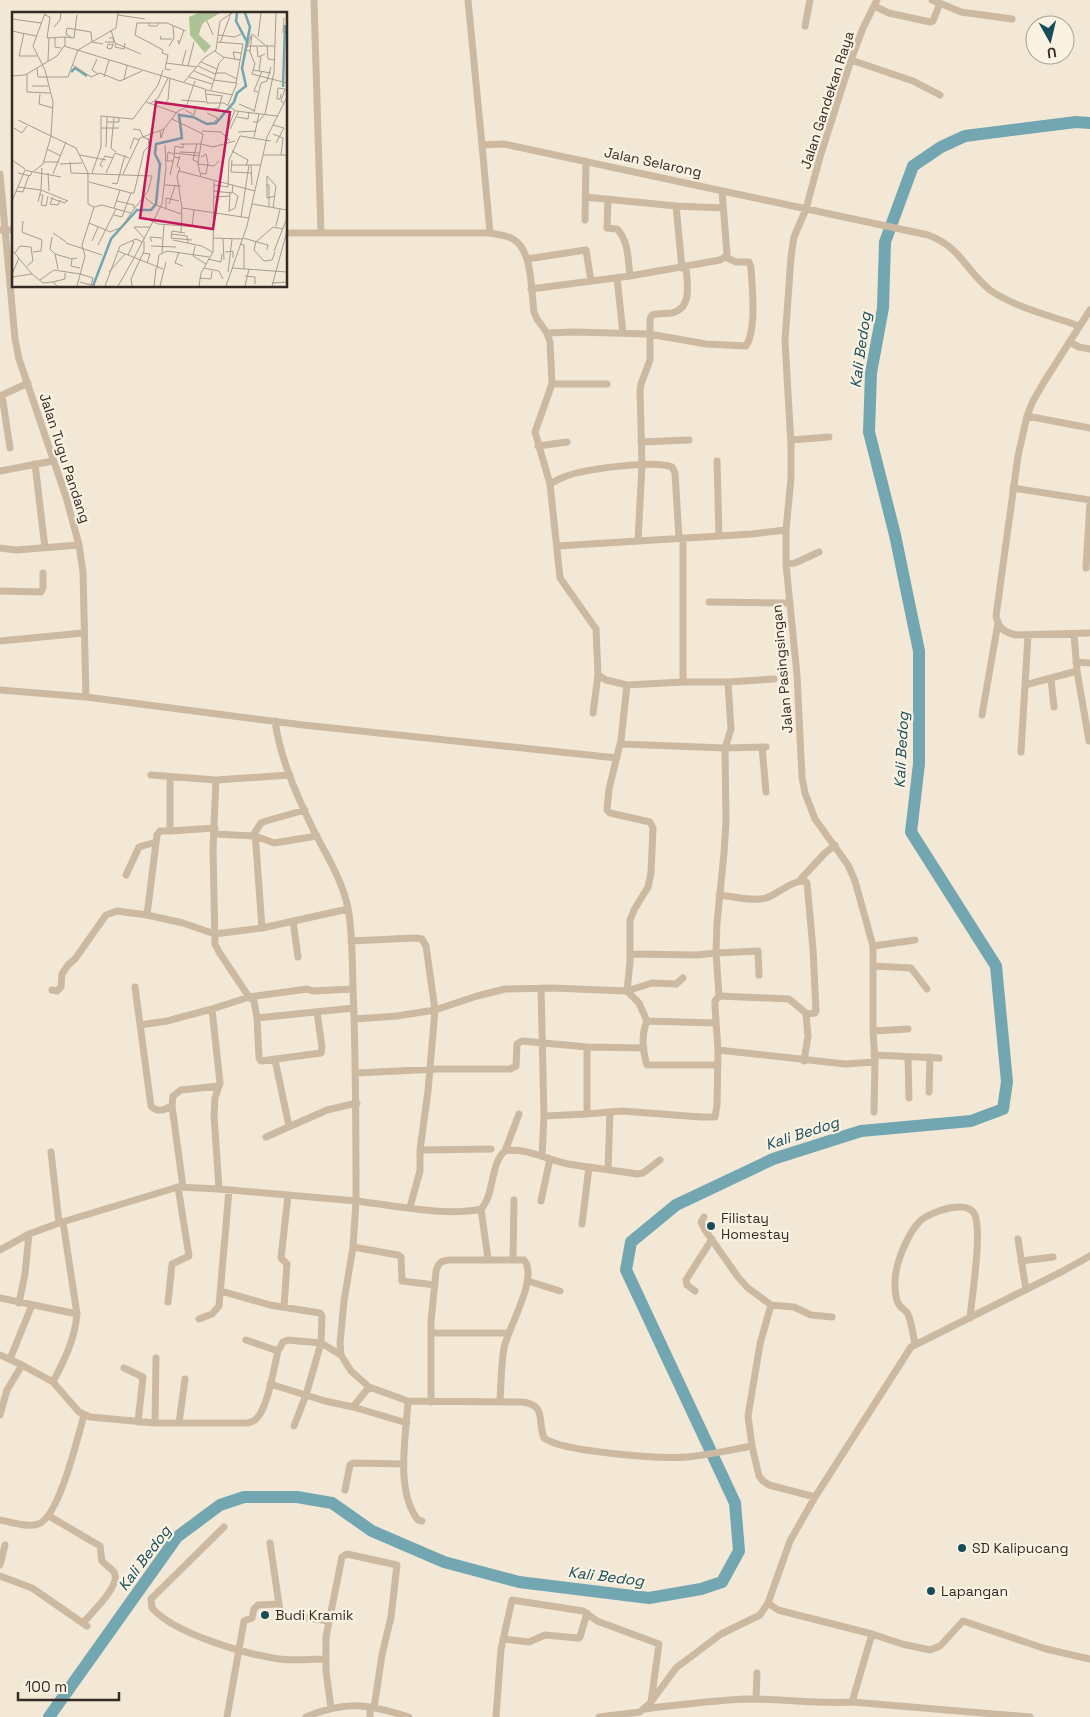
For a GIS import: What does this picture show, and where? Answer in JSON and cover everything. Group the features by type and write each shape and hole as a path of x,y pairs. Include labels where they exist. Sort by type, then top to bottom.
{"street":[{"path":"314,0 321,233"},
{"path":"468,0 490,233"},
{"path":"805,26 810,0"},
{"path":"932,0 961,12 1012,19"},
{"path":"876,3 889,13 930,22 934,21 940,3"},
{"name":"Jalan Gandekan Raya","path":"804,208 851,60 863,28 876,3"},
{"path":"851,60 913,81 940,95"},
{"name":"Jalan Selarong","path":"482,145 504,144 928,235 944,241 979,279 991,290 1007,300 1080,326"},
{"path":"585,220 586,161"},
{"name":"Jalan Tugu Pandang","path":"0,174 2,230 19,359 66,497 79,545 82,572 86,697"},
{"path":"531,289 684,268 720,260 727,254 722,191"},
{"path":"585,197 676,206 723,208"},
{"path":"608,199 608,228 617,229 622,235 626,244 630,276"},
{"path":"638,541 642,465 640,392 650,360 649,334 652,315 677,311 685,303 688,292 676,206"},
{"name":"Jalan Pasingsingan","path":"804,208 792,248 787,309 785,341 791,440 791,478 780,531 786,564 787,603 797,675 802,777 805,793 815,819 848,865 855,880 872,946 874,966 874,1112"},
{"path":"288,233 490,233 512,238 522,247 528,259 537,319 547,333 550,342 552,384 546,406 535,428 535,432 550,484 560,578 596,629 598,675 593,712"},
{"path":"528,259 586,250 592,280"},
{"path":"547,333 649,334 692,342 746,346 752,326 751,267 749,262 736,262 725,257"},
{"path":"617,278 623,333"},
{"path":"982,715 998,623 996,607 1013,488 1027,416 1033,401 1090,310"},
{"path":"1069,342 1079,347 1090,349"},
{"path":"10,448 1,395 28,383"},
{"path":"552,384 607,384"},
{"path":"1027,416 1090,428"},
{"path":"791,440 829,437"},
{"path":"641,442 689,440"},
{"path":"538,446 567,442"},
{"path":"0,471 53,461"},
{"path":"718,462 719,536"},
{"path":"35,464 45,548"},
{"path":"550,484 564,476 603,468 668,465 674,469 681,538 683,682"},
{"path":"1013,488 1090,502 1086,568"},
{"path":"557,546 780,531"},
{"path":"0,548 16,550 79,545"},
{"path":"786,564 795,563 819,552"},
{"path":"0,591 41,592 43,588 43,572"},
{"path":"709,602 787,603"},
{"path":"998,623 1001,629 1007,633 1028,635 1090,633"},
{"path":"0,641 83,633"},
{"path":"1074,634 1077,672 1089,741"},
{"path":"1021,752 1028,635"},
{"path":"1076,662 1090,663"},
{"path":"1025,685 1077,672"},
{"path":"598,675 606,680 626,685 774,679"},
{"path":"1051,679 1054,707"},
{"path":"544,1116 622,1111 715,1117 718,1050 715,1001 719,996 716,953 719,895 726,830 725,748 732,729 728,682"},
{"path":"626,685 621,744 609,789 607,810 610,813 650,822 653,828 651,873 648,887 630,920 627,991 639,1003 647,1021 644,1048 646,1064 648,1066 718,1065"},
{"path":"0,690 86,697 275,721 617,758"},
{"path":"275,721 277,737 290,775 317,836 340,881 348,908 355,1019 357,1103 356,1201 353,1247 344,1301 340,1343 341,1355"},
{"path":"621,744 725,748 764,747 766,792"},
{"path":"150,775 216,780 290,775"},
{"path":"170,777 170,831"},
{"path":"216,780 214,831 215,944 249,997 254,1001 260,1060 264,1062 321,1053 322,1047 317,1012"},
{"path":"262,928 255,832 261,823 305,810"},
{"path":"148,915 157,835 160,831 214,831 255,836 274,843 317,836"},
{"path":"126,875 139,847 156,842"},
{"path":"719,895 765,898 799,881 824,853 833,846"},
{"path":"799,881 805,882 808,887 813,949 816,1011 806,1014"},
{"path":"52,990 52,992 61,987 64,970 75,959 106,914 117,910 148,915 215,934 262,928 348,908"},
{"path":"293,921 298,957"},
{"path":"351,941 415,938 422,939 426,946 435,1010 420,1150 420,1171 410,1207"},
{"path":"872,946 915,940"},
{"path":"630,954 696,955 758,951 758,974"},
{"path":"874,966 911,968 927,989"},
{"path":"355,1019 396,1016 435,1010 493,991 541,988 627,991 652,983 676,984 683,978"},
{"path":"135,987 151,1106 154,1109 161,1110 172,1106"},
{"path":"541,988 544,1116 542,1156"},
{"path":"140,1025 167,1021 249,997 307,989 353,989"},
{"path":"719,996 789,999 806,1014 808,1036 804,1061"},
{"path":"257,1018 354,1008"},
{"path":"212,1009 219,1086 215,1098 214,1115 218,1189"},
{"path":"647,1021 716,1023"},
{"path":"873,1031 908,1029"},
{"path":"356,1074 510,1069 514,1068 517,1064 518,1042 530,1041 644,1048"},
{"path":"587,1046 588,1114"},
{"path":"718,1050 804,1061 845,1064 908,1057 939,1058"},
{"path":"908,1057 909,1098"},
{"path":"929,1092 930,1057"},
{"path":"275,1060 289,1126"},
{"path":"168,1302 172,1264 189,1256 180,1187 172,1106 173,1096 181,1090 219,1086"},
{"path":"266,1136 327,1110 357,1103"},
{"path":"608,1169 610,1112"},
{"path":"0,1250 29,1234 180,1187 356,1201 442,1211 481,1208 486,1202 500,1157 505,1150 519,1114"},
{"path":"420,1150 491,1149"},
{"path":"505,1150 524,1151 550,1159 589,1167 642,1174 660,1160"},
{"path":"51,1152 77,1314 72,1341 63,1363 52,1382"},
{"path":"541,1201 550,1159"},
{"path":"582,1224 589,1167"},
{"path":"199,1319 216,1312 219,1306 230,1190"},
{"path":"284,1307 287,1264 281,1258 288,1196"},
{"path":"513,1260 514,1200"},
{"path":"915,1344 908,1313 898,1303 895,1283 898,1263 911,1234 920,1222 936,1212 947,1209 965,1207 972,1211 975,1217 977,1240 970,1318"},
{"path":"481,1208 488,1259"},
{"path":"704,1217 701,1222 702,1225 738,1277 748,1288 771,1305 794,1306 811,1315 832,1317"},
{"path":"19,1303 25,1274 29,1234"},
{"path":"695,1291 687,1285 686,1280 712,1239"},
{"path":"1018,1239 1026,1290"},
{"path":"353,1247 398,1255 401,1257 402,1281 434,1285"},
{"path":"760,1615 768,1603 790,1542 815,1498 908,1351 915,1344 1026,1290 1090,1256"},
{"path":"1021,1261 1053,1257"},
{"path":"431,1402 431,1332 434,1285 438,1264 442,1261 488,1259 526,1262 528,1281 509,1333 503,1356 500,1402"},
{"path":"528,1281 560,1291"},
{"path":"221,1291 284,1307 320,1313 322,1316 321,1343 306,1396 294,1426"},
{"path":"0,1298 77,1314"},
{"path":"10,1359 32,1305"},
{"path":"771,1305 760,1344 749,1406 748,1426 752,1446 759,1476 763,1481 815,1498"},
{"path":"431,1332 509,1333"},
{"path":"246,1340 278,1351"},
{"path":"0,1355 52,1382 74,1407 84,1415 96,1418 155,1423 252,1422 259,1415 281,1344 288,1340 321,1343 341,1355 354,1375 370,1387 408,1402 522,1402 537,1407 540,1412 542,1435 553,1443 622,1454 688,1457 752,1446"},
{"path":"155,1423 156,1358"},
{"path":"0,1415 7,1390 22,1365"},
{"path":"124,1368 143,1377 138,1422"},
{"path":"179,1423 185,1380"},
{"path":"270,1384 325,1402 354,1407 407,1423"},
{"path":"354,1407 370,1387"},
{"path":"408,1402 404,1482 406,1495 414,1515 418,1520 422,1521"},
{"path":"0,1520 37,1525 49,1516 62,1490 84,1415"},
{"path":"345,1490 350,1465 353,1463 404,1464"},
{"path":"0,1576 32,1588 85,1624 113,1588 116,1577 114,1572 102,1561 100,1546 49,1516"},
{"path":"224,1527 151,1599 150,1603 155,1611 175,1625 200,1637 238,1651 280,1659 326,1660"},
{"path":"270,1543 280,1611 283,1614 328,1621"},
{"path":"0,1565 5,1545"},
{"path":"331,1708 326,1660 326,1638 343,1556 347,1554 397,1564 391,1617 370,1717"},
{"path":"496,1717 502,1639 512,1600 583,1611 597,1621 659,1644 650,1702"},
{"path":"768,1603 778,1610 872,1634 902,1644 934,1650 963,1621 1046,1650 1090,1659"},
{"path":"227,1717 243,1623 245,1620 252,1618 254,1608 259,1605 278,1604"},
{"path":"599,1717 623,1713 636,1715 650,1702 676,1668 721,1634 760,1615 778,1610"},
{"path":"502,1639 529,1642 545,1635 578,1638 580,1637 587,1613"},
{"path":"852,1702 872,1634"},
{"path":"756,1700 757,1673"},
{"path":"644,1709 687,1704 756,1700 883,1703 960,1714 1030,1717"},
{"path":"306,1717 331,1708 348,1705 372,1707 409,1717"}],"waterway":[{"name":"Kali Bedog","path":"49,1717 177,1537 220,1505 244,1497 297,1497 332,1503 372,1531 444,1562 519,1582 649,1598 701,1589 722,1582 739,1551 735,1503 626,1270 631,1242 676,1205 773,1159 861,1131 971,1121 1003,1109 1007,1082 996,966 911,832 919,764 919,651 895,535 869,432 871,373 883,308 885,242 913,166 941,147 965,136 1076,122 1090,123"}],"place":[{"name":"Filistay Homestay","path":"711,1226"},
{"name":"SD Kalipucang","path":"962,1548"},
{"name":"Lapangan","path":"931,1591"},
{"name":"Budi Kramik","path":"265,1615"}]}
